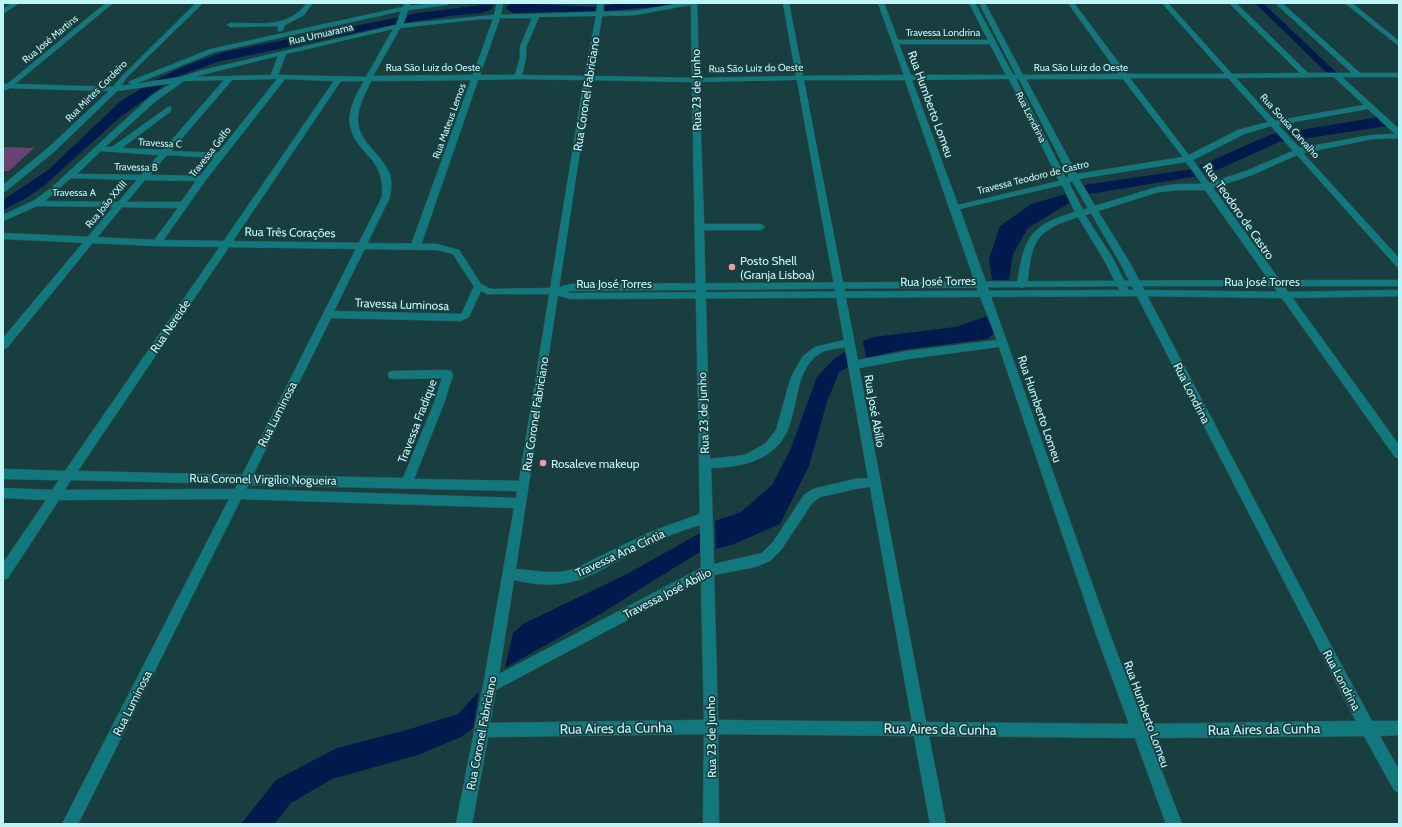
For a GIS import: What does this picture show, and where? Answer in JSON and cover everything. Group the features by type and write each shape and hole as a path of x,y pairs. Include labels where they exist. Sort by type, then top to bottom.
{"street":[{"path":"3,12 16,3"},
{"name":"Rua José Martins","path":"5,88 110,3"},
{"name":"Rua Mirtes Cordeiro","path":"3,189 52,149 115,89 124,78 200,3"},
{"path":"230,25 282,24 302,14 310,3"},
{"name":"Rua Umuarama","path":"115,89 212,50 279,36 407,5 446,3"},
{"name":"Rua Mateus Lemos","path":"416,245 476,77 500,3"},
{"name":"Rua Coronel Fabriciano","path":"464,824 490,686 524,486 598,14 601,3"},
{"name":"Rua Umuarama","path":"3,218 36,203 70,176 154,98 182,79 213,69 398,26 454,19 497,16 643,12 694,3"},
{"name":"Rua 23 de Junho","path":"694,3 711,727 711,824"},
{"name":"Rua José Abílio","path":"786,3 841,291 874,482 938,824"},
{"name":"Rua Humberto Lomeu","path":"881,3 955,208 982,289 1003,343 1104,637 1174,824"},
{"path":"967,3 981,3"},
{"name":"Rua Londrina","path":"972,3 1080,213 1109,260 1125,293"},
{"name":"Rua Londrina","path":"981,3 1074,176 1138,288 1399,785"},
{"name":"Rua Teodoro de Castro","path":"1071,3 1124,77 1188,160 1399,454"},
{"name":"Rua Sousa Carvalho","path":"1165,3 1399,264"},
{"path":"1232,3 1306,75"},
{"path":"1278,3 1359,76"},
{"path":"1348,3 1399,44"},
{"name":"Rua Luminosa","path":"70,824 238,494 386,197 388,187 385,173 358,134 354,124 355,111 369,77 398,26 407,5"},
{"path":"518,77 523,57 523,48 536,16"},
{"path":"279,36 282,24"},
{"name":"Travessa Londrina","path":"895,42 992,42"},
{"name":"Travessa Golfo","path":"157,243 278,78 283,53"},
{"path":"1335,75 1371,106 1399,133"},
{"name":"Rua São Luiz do Oeste","path":"115,89 182,79 339,79 369,77 518,77 696,80 908,77 1399,76"},
{"name":"Rua João XXIII","path":"3,345 120,203 229,79"},
{"name":"Rua Nereide","path":"3,574 55,495 339,79"},
{"path":"5,88 115,89"},
{"name":"Travessa Teodoro de Castro","path":"955,208 1064,182 1074,176 1188,160 1242,132 1272,123 1371,106"},
{"path":"114,150 168,109"},
{"path":"1022,285 1027,253 1032,238 1051,224 1080,213 1157,190 1178,187 1207,187 1249,173 1299,151 1372,137 1399,136"},
{"name":"Travessa C","path":"99,149 220,156"},
{"name":"Travessa B","path":"70,176 202,180"},
{"name":"Travessa A","path":"36,203 184,205"},
{"path":"699,227 761,227"},
{"name":"Rua Três Corações","path":"3,236 157,243 416,245 445,248 456,252 478,286"},
{"name":"Rua José Torres","path":"982,289 1022,285 1120,283 1138,288 1284,295 1399,293"},
{"name":"Rua José Torres","path":"555,291 570,296 700,291 982,289 1125,293 1138,288 1276,284 1399,283"},
{"path":"478,286 490,292 555,291"},
{"name":"Travessa Luminosa","path":"328,314 460,318 466,315 478,286"},
{"path":"705,464 726,463 752,458 768,448 782,431 796,379 803,363 814,352 827,347 850,343"},
{"path":"854,365 908,354 1003,343"},
{"name":"Travessa Fradique","path":"393,375 448,375 439,403 407,482"},
{"name":"Rua Coronel Virgílio Nogueira","path":"3,474 407,482 524,486"},
{"name":"Travessa José Abílio","path":"490,686 707,571 755,561 766,557 777,546 808,499 817,493 855,484 874,482"},
{"name":"Rua Coronel Virgílio Nogueira","path":"3,493 55,495 238,494 521,503"},
{"name":"Travessa Ana Cíntia","path":"509,573 525,578 566,577 609,559 650,538 688,522 705,518"},
{"name":"Rua Aires da Cunha","path":"481,730 711,727 1140,731 1399,728"}],"shaded area":[{"path":"3,147 34,148 9,171 3,171"}],"water":[{"path":"514,3 598,7 598,11 513,13 507,9 507,6"},
{"path":"621,3 676,3 665,6 605,11 604,6"},
{"path":"1255,3 1263,3 1338,74 1328,74"},
{"path":"481,5 493,5 492,9 482,13 404,23 408,15"},
{"path":"400,17 397,24 217,62 168,80 149,83 187,65 224,52"},
{"path":"164,85 119,118 45,185 26,198 3,210 3,200 48,170 121,101 142,88"},
{"path":"1379,117 1388,126 1295,140 1288,132"},
{"path":"1281,133 1287,141 1279,142 1206,175 1199,166 1272,134"},
{"path":"1193,169 1198,176 1089,194 1084,185"},
{"path":"1066,194 1071,202 1028,228 1013,254 1009,280 992,280 989,259 1000,226 1031,204"},
{"path":"991,315 996,331 987,339 901,350 866,358 863,341 874,337 955,327"},
{"path":"846,351 848,367 839,372 827,402 809,466 780,524 734,544 716,549 715,521 741,512 772,485 791,448 817,377 833,360"},
{"path":"702,532 702,551 597,616 505,668 513,633 523,624 627,574"},
{"path":"479,691 473,728 461,737 418,755 332,779 291,803 274,824 241,824 276,780 337,748 410,729 458,714"}],"place":[{"name":"Posto Shell (Granja Lisboa)","path":"732,267"},
{"name":"Rosaleve makeup","path":"543,463"}]}
